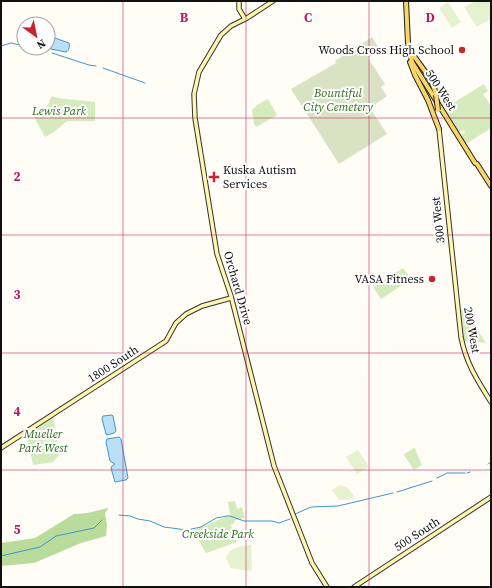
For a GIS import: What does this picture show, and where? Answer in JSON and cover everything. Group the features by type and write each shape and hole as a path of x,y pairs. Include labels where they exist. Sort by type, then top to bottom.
{"main road":[{"path":"239,1 239,9 245,19"},
{"name":"Orchard Drive","path":"273,1 231,26 221,36 200,69 194,94 196,129 216,250 231,298 276,472 312,563 327,587"},
{"path":"406,1 408,54 413,71 428,100 439,129"},
{"path":"408,46 418,63 431,79 434,86 438,110 439,129"},
{"name":"500 West","path":"408,46 415,68 491,186"},
{"name":"300 West","path":"439,129 452,254"},
{"name":"200 West","path":"452,254 460,332 465,354 473,374 491,402"},
{"name":"1800 South","path":"1,448 166,341 176,323 186,314 204,305 231,298"},
{"name":"500 South","path":"354,587 491,497"}],"green space":[{"path":"476,1 487,1 491,3 491,19 478,26 476,26 464,7"},
{"path":"448,2 461,22 452,28 439,8"},
{"name":"Bountiful City Cemetery","path":"372,37 380,50 368,58 385,84 381,87 387,96 370,108 387,134 339,164 291,89 336,63 335,61"},
{"path":"418,59 431,76 433,75 445,98 453,103 484,84 488,91 483,94 491,106 491,128 466,144 461,136 465,132 464,130 459,132 438,102 437,91"},
{"name":"Lewis Park","path":"52,96 95,102 95,121 67,121 54,132 45,137 34,117 46,108"},
{"path":"268,99 277,115 256,127 254,124 252,110 257,105"},
{"path":"403,268 409,276 407,282 381,299 373,287"},
{"path":"464,309 486,343 471,341 464,342 461,328 463,327 461,310"},
{"name":"Mueller Park West","path":"53,416 60,454 53,462 33,465 28,440 25,435"},
{"path":"55,438 55,448 46,454 44,452 42,441"},
{"path":"414,448 422,465 414,470 403,455"},
{"path":"358,450 369,467 357,474 346,457"},
{"path":"340,485 348,488 354,496 348,500 339,500 332,490"},
{"name":"Creekside Park","path":"235,501 237,509 242,507 245,518 235,520 231,525 237,542 206,553 197,538 195,530 230,515 228,502"},
{"path":"109,508 105,513 107,525 106,536 81,543 34,563 1,566 1,543 35,538 74,514 87,513"},
{"path":"251,545 252,569 250,571 230,568 226,557 230,551"}],"water":[{"path":"56,38 69,43 69,48 66,52 56,50"},
{"path":"112,415 116,431 107,435 102,419 103,416"},
{"path":"119,437 121,439 128,478 126,480 115,482 111,468 115,464 110,461 106,442 107,439"}],"waterway":[{"path":"1,46 11,43 16,44"},
{"path":"56,54 96,66"},
{"path":"103,68 145,83"},
{"path":"437,478 447,473 465,473"},
{"path":"397,492 432,481"},
{"path":"295,514 311,507 338,506 393,493"},
{"path":"119,515 150,521 164,527 187,530 201,527 216,518 227,516 244,521 272,521 279,523 290,519"},
{"path":"1,556 40,547 56,536 94,528 102,520"}],"place":[{"name":"Woods Cross High School","path":"462,50"},
{"name":"Kuska Autism Services","path":"214,177"},
{"name":"VASA Fitness","path":"432,279"}]}
